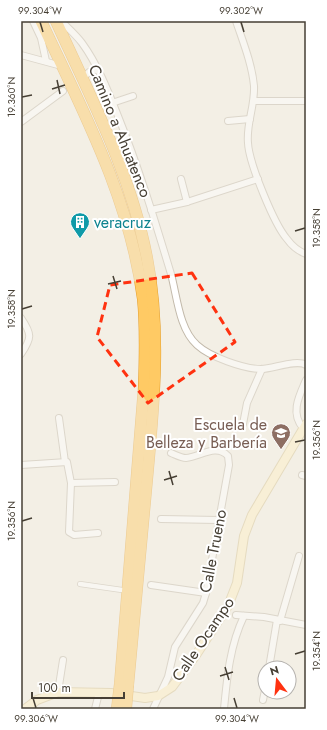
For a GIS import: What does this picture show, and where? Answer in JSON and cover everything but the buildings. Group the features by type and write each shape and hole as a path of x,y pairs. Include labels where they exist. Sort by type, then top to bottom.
{"highway":[{"path":"41,21 93,132 116,188 131,236 143,300 145,340 144,387 124,684"},
{"path":"56,21 117,156 142,233 151,288 155,338 155,383 152,437 121,709"}],"main road":[{"name":"Calle Ocampo","path":"158,696 172,687 177,681 228,606 237,584 244,536 252,515 304,426"},
{"path":"25,709 37,700 58,692 99,693 145,698 158,696"}],"street":[{"path":"33,21 41,38 46,62"},
{"name":"Camino a Ahuatenco","path":"61,21 82,43 98,69 112,102 130,147 151,210 183,319 190,337 197,345 208,352 239,365 262,369 298,363 306,365"},
{"path":"236,21 252,72 254,101 250,119 248,146 258,180 286,239 295,248 306,254"},
{"path":"21,55 58,65"},
{"path":"85,73 98,69"},
{"path":"21,122 63,91"},
{"path":"112,102 133,96"},
{"path":"254,101 306,101"},
{"path":"228,121 250,119"},
{"path":"182,179 187,202"},
{"path":"151,210 187,202 258,180"},
{"path":"21,318 27,327 30,336 28,344 21,354"},
{"path":"243,424 247,403 262,369"},
{"path":"304,426 298,422 296,413 297,400 306,380"},
{"path":"59,418 70,483 69,532 74,535 98,533"},
{"name":"Calle Trueno","path":"153,709 168,677 175,647 203,603 206,594 229,465 228,456 225,453 216,450 186,458 171,453"},
{"path":"21,465 66,462"},
{"path":"70,483 115,482"},
{"path":"161,519 218,520"},
{"path":"271,660 278,621 299,556"},
{"path":"80,584 122,590"},
{"path":"151,585 206,594"},
{"path":"236,615 264,617 278,621 306,625"},
{"path":"224,709 228,674 236,632 244,616"},
{"path":"58,692 63,660"},
{"path":"94,709 99,693"}],"highlighted area":[{"path":"192,273 235,342 148,403 97,337 110,285"}],"place":[{"name":"veracruz","path":"80,239"},
{"name":"Escuela de Belleza y Barbería","path":"281,450"}]}
